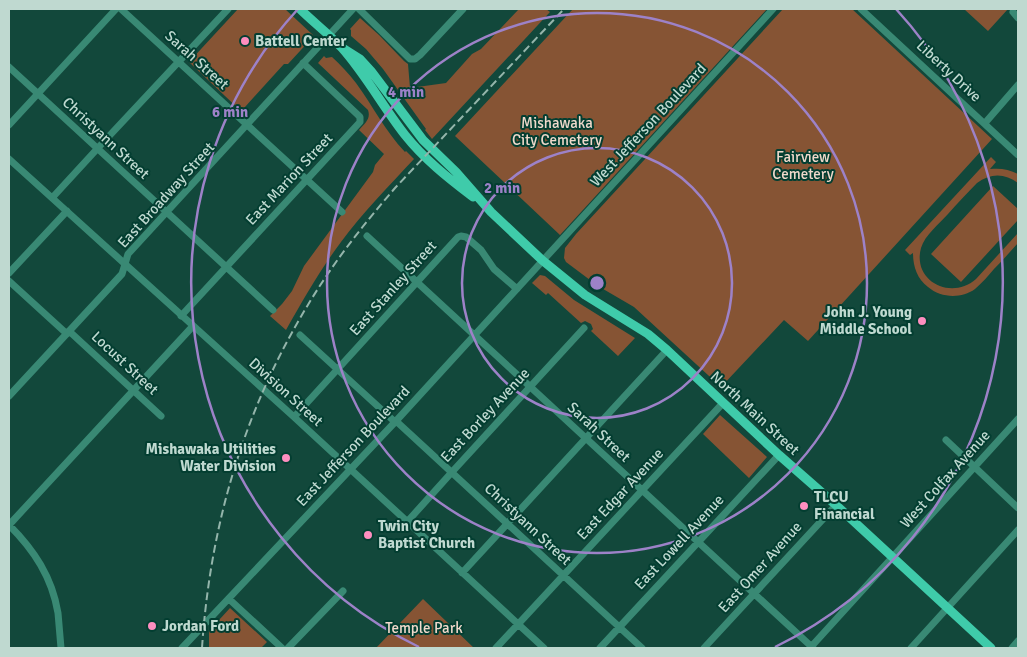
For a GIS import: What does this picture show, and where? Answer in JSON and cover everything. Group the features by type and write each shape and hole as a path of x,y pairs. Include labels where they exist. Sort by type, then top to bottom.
{"main road":[{"name":"North Main Street","path":"300,9 341,48 360,59 423,140 456,172 491,212 542,260 585,295 642,330 668,350 779,455 991,648"}],"street":[{"path":"9,125 116,9"},
{"name":"Sarah Street","path":"121,9 342,212"},
{"path":"52,198 228,9"},
{"name":"East Broadway Street","path":"9,396 122,274 128,254 353,9"},
{"path":"359,9 410,59 415,59 420,55 463,9"},
{"name":"West Jefferson Boulevard","path":"542,260 773,9"},
{"name":"Liberty Drive","path":"861,9 1018,155"},
{"name":"East Marion Street","path":"181,316 360,120 358,115 303,63"},
{"name":"Christyann Street","path":"9,67 272,310"},
{"path":"985,123 1018,85"},
{"name":"Division Street","path":"9,159 294,417 544,648"},
{"path":"9,273 67,211"},
{"name":"Sarah Street","path":"367,236 811,648"},
{"name":"East Stanley Street","path":"294,417 458,237 466,237 481,250 494,269 516,289"},
{"name":"East Jefferson Boulevard","path":"182,648 395,421 542,260"},
{"name":"Locust Street","path":"9,281 161,416"},
{"path":"61,648 58,613 48,577 31,550 9,525 193,326"},
{"name":"East Borley Avenue","path":"407,522 584,328"},
{"name":"Christyann Street","path":"300,335 452,472 642,648"},
{"path":"462,573 668,350"},
{"name":"East Edgar Avenue","path":"496,648 723,403"},
{"name":"West Colfax Avenue","path":"811,648 1018,419"},
{"path":"946,440 1018,508"},
{"name":"East Lowell Avenue","path":"600,648 779,455"},
{"name":"East Omer Avenue","path":"704,648 836,505"},
{"path":"911,648 1018,530"},
{"path":"288,648 343,590"},
{"path":"229,599 282,648"},
{"path":"1012,648 1018,641"}],"green space":[{"path":"238,9 285,9 313,35 288,64 284,64 245,107 243,113 189,62"},
{"path":"519,9 546,9 550,12 432,139 383,69 366,49 351,36 350,29 360,18 379,35 408,64 410,88 446,83 472,54 481,49"},
{"name":"Mishawaka City Cemetery","path":"573,9 767,9 560,235 455,136"},
{"name":"Fairview Cemetery","path":"783,9 852,9 992,139 808,341 784,320 721,387 634,307 598,286 566,262 564,258 565,248"},
{"path":"964,9 1008,9 988,31"},
{"path":"324,56 326,58 332,57 348,73 391,136 414,159 349,231 305,296 286,330 270,316 292,291 304,266 373,172 375,165 384,154 359,130 368,118 368,110 318,63"},
{"path":"991,157 996,162 990,169 1004,169 1015,172 1018,174 1018,183 1008,177 992,176 977,183 923,243 920,260 922,270 936,284 945,288 956,288 976,279 1018,233 1018,243 975,289 957,296 933,291 918,276 913,253 910,255 905,250"},
{"path":"993,186 1018,209 1018,220 961,282 931,254"},
{"path":"540,275 545,276 574,300 635,338 618,356 591,331 593,329 591,324 585,321 581,323 548,293 546,295 532,283"},
{"path":"720,415 767,457 749,478 703,434"},
{"name":"Temple Park","path":"423,599 474,648 376,648"},
{"path":"230,608 267,642 261,648 209,648 209,631"}],"railway":[{"path":"202,648 207,598 225,500 239,453 256,407 300,318 343,252 395,188 564,9"}],"place":[{"name":"Battell Center","path":"245,41"},
{"name":"John J. Young Middle School","path":"922,321"},
{"name":"Mishawaka Utilities Water Division","path":"286,458"},
{"name":"TLCU Financial","path":"804,506"},
{"name":"Twin City Baptist Church","path":"368,535"},
{"name":"Jordan Ford","path":"152,626"}]}
